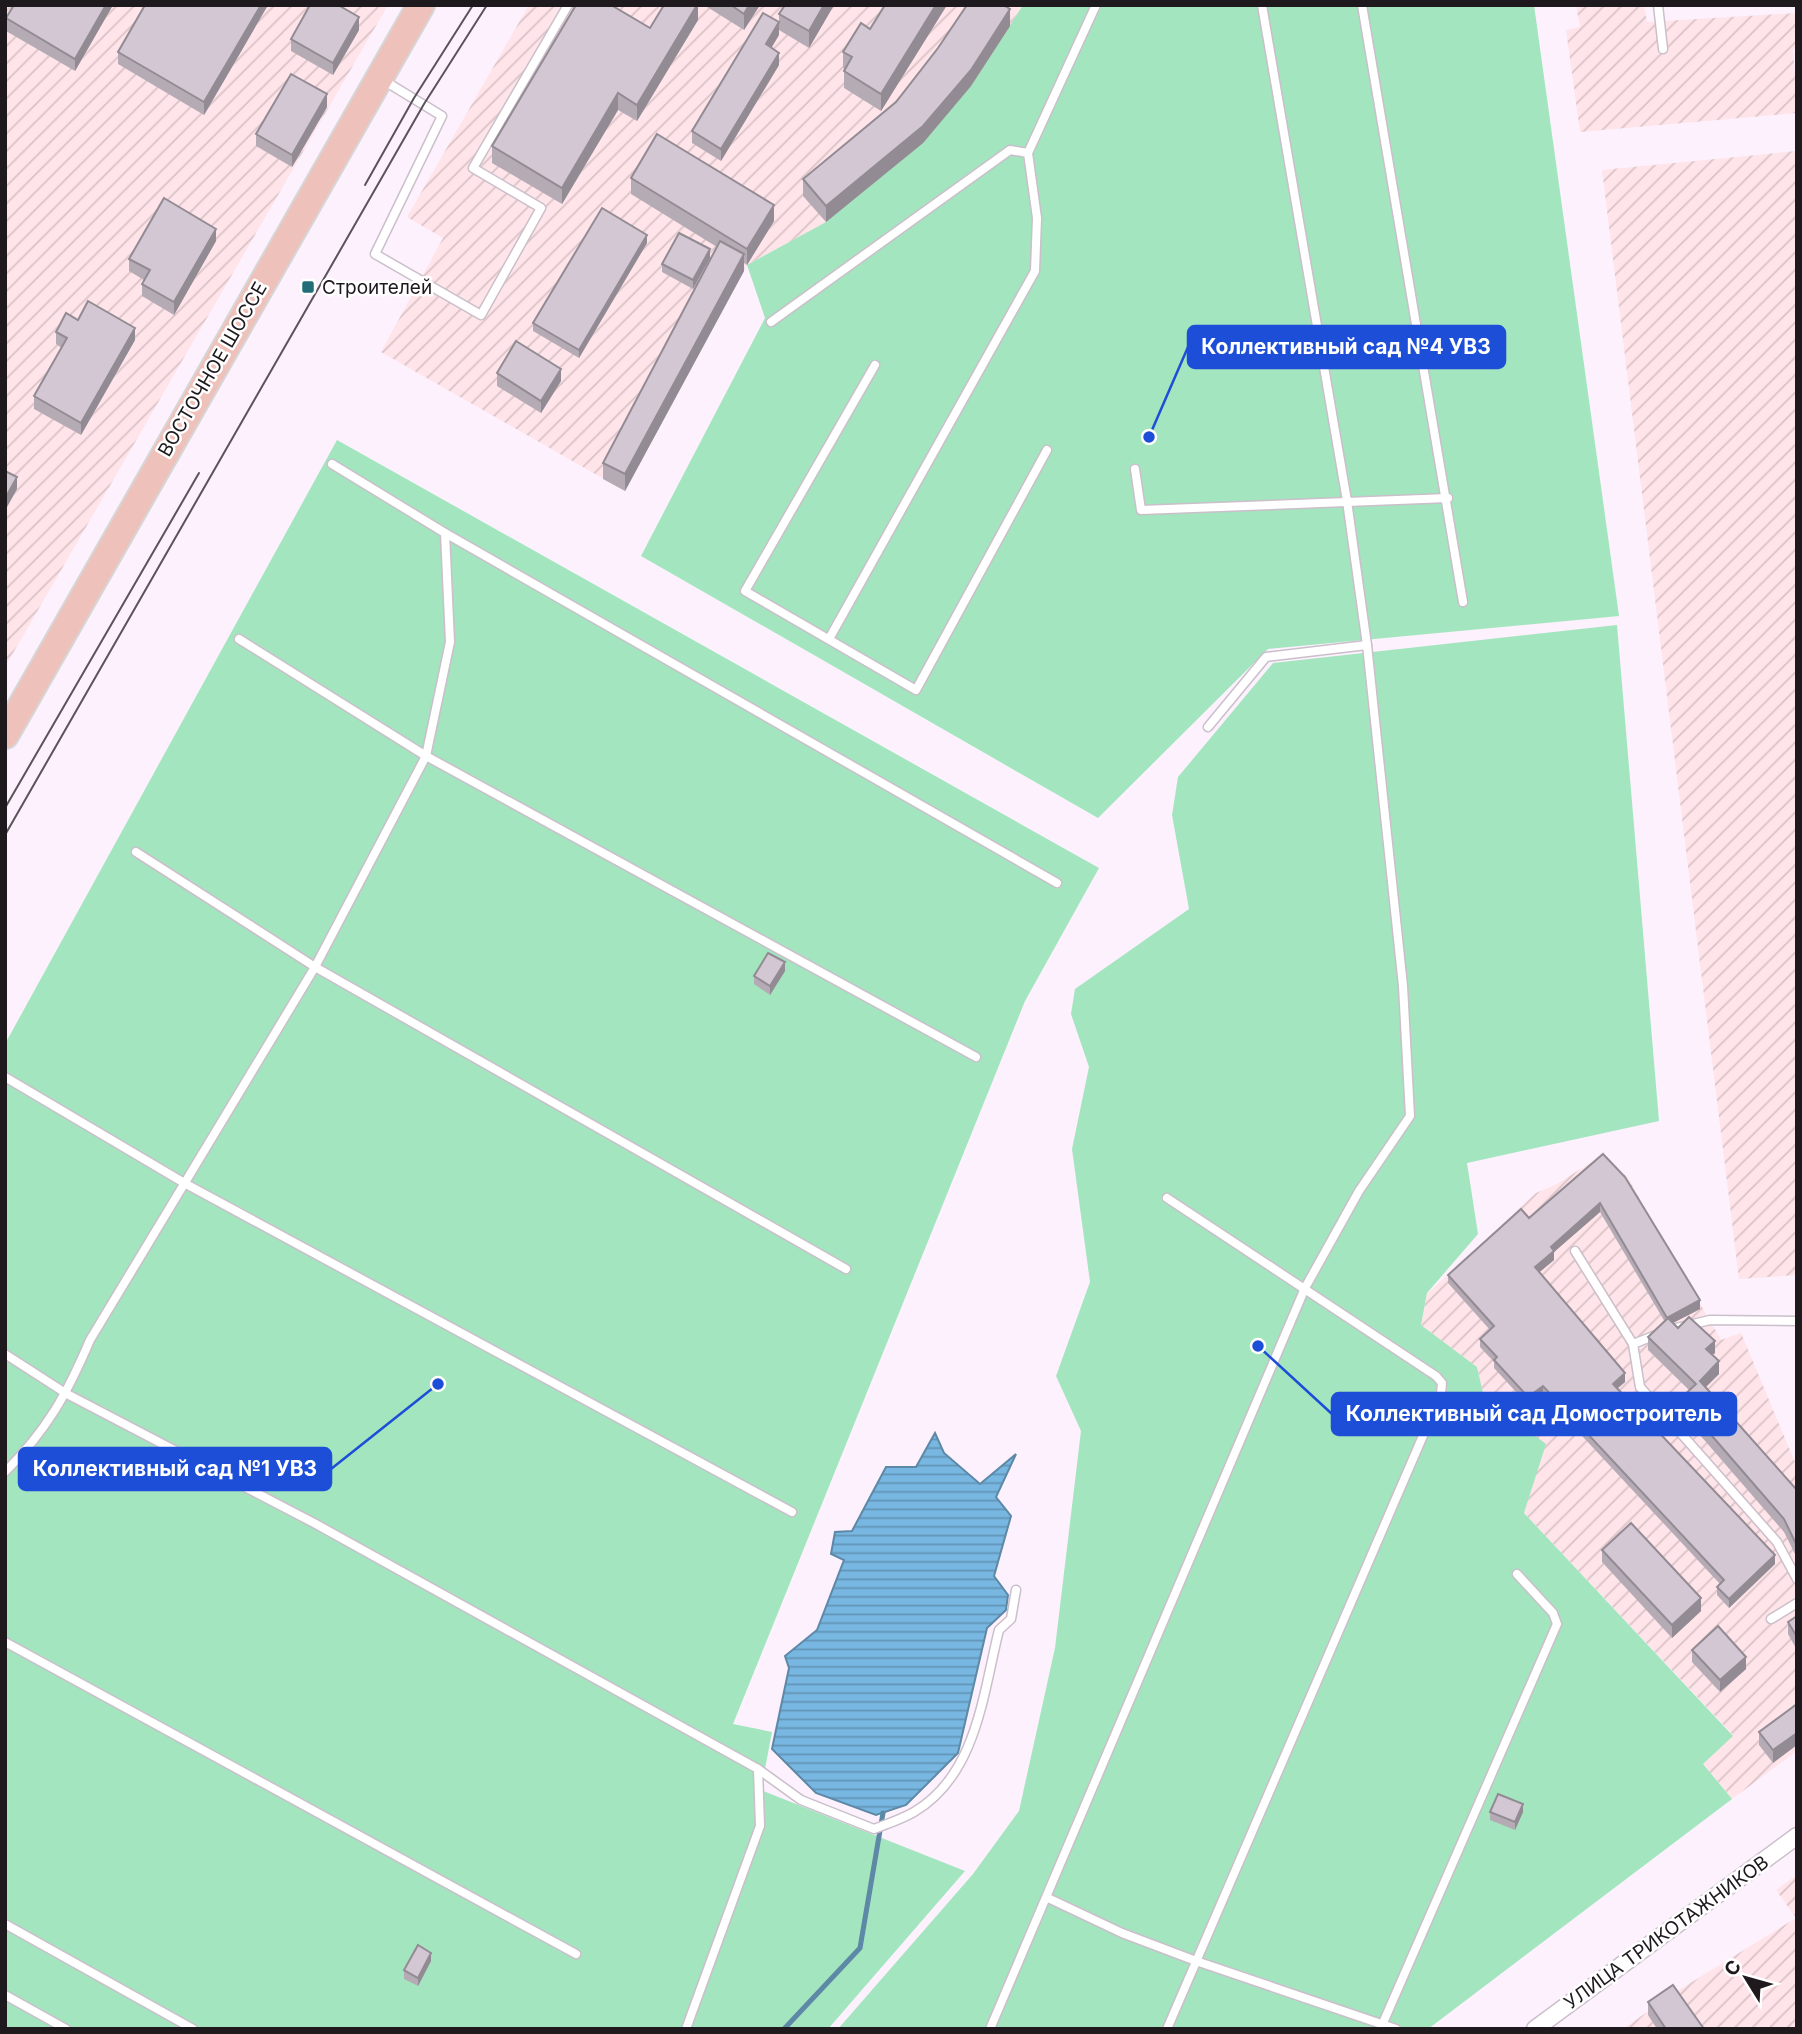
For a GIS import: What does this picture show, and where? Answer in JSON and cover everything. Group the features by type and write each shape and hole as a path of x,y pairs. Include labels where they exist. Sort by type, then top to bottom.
{"main road":[{"name":"ВОСТОЧНОЕ ШОССЕ","path":"5,734 421,5"}],"street":[{"name":"УЛИЦА ТРИКОТАЖНИКОВ","path":"1535,2029 1797,1836"}],"lane":[{"path":"378,77 442,116 375,254 481,314 541,208 473,168 568,5"},
{"path":"829,639 1035,271 1037,218 1028,153 1096,5"},
{"path":"990,2029 1306,1288 1359,1191 1410,1116 1403,986 1367,645 1348,501 1262,5"},
{"path":"1362,5 1464,602"},
{"path":"1658,5 1662,49"},
{"path":"771,322 1010,150 1028,153"},
{"path":"875,365 745,591 916,690 1047,450"},
{"path":"332,464 445,533 1057,883"},
{"path":"1135,469 1140,510 1448,498"},
{"path":"5,1472 50,1422 67,1394 90,1340 315,967 426,756 450,642 445,533"},
{"path":"239,639 426,756 976,1057"},
{"path":"1209,727 1266,657 1367,645"},
{"path":"136,852 315,967 846,1269"},
{"path":"5,1077 186,1184 792,1512"},
{"path":"1167,1198 1306,1288 1436,1376 1442,1383 1441,1394 1167,2029"},
{"path":"1575,1251 1633,1344 1640,1387 1777,1542 1797,1578"},
{"path":"1633,1344 1678,1326 1710,1320 1797,1321"},
{"path":"5,1354 67,1394 314,1523 758,1769 801,1800 874,1829 916,1811 948,1784 969,1748 999,1630 1012,1619 1016,1590"},
{"path":"1383,2023 1557,1624 1553,1613 1517,1574"},
{"path":"1771,1619 1797,1603"},
{"path":"5,1642 576,1954"},
{"path":"685,2029 760,1826 758,1769"},
{"path":"1048,1898 1122,1933 1196,1961 1396,2029"},
{"path":"5,1924 192,2029"},
{"path":"5,1994 66,2029"}],"shaded area":[{"path":"5,5 388,5 5,667"},
{"path":"529,5 1023,5 971,86 826,222 747,265 625,491 381,352 443,238 407,217"},
{"path":"1576,5 1644,5 1647,22 1797,13 1797,49 1793,49 1797,113 1580,132 1566,30 1580,27"},
{"path":"1797,151 1797,1275 1739,1279 1602,170"},
{"path":"1604,1154 1628,1178 1721,1340 1741,1333 1797,1467 1797,1751 1732,1799 1703,1764 1733,1735 1524,1513 1545,1444 1484,1397 1477,1367 1421,1325 1427,1294 1536,1193 1557,1184"},
{"path":"1797,1875 1797,2029 1623,2029 1674,1993 1796,1918 1776,1890"}],"green space":[{"path":"1023,5 1534,5 1619,616 1268,649 1098,818 641,556 765,318 747,265 826,222 971,86"},
{"path":"337,440 1099,868 1025,1001 733,1724 772,1732 761,1790 965,1871 828,2029 5,2029 5,1044"},
{"path":"1617,625 1659,1121 1467,1163 1478,1234 1427,1293 1421,1325 1477,1367 1484,1397 1546,1444 1524,1513 1733,1736 1703,1764 1732,1799 1428,2029 838,2029 973,1874 1019,1811 1055,1648 1081,1431 1056,1376 1090,1282 1072,1149 1089,1067 1071,1014 1075,989 1189,909 1172,815 1178,777 1273,663"}],"water":[{"path":"935,1433 944,1453 980,1484 1016,1454 996,1497 1011,1516 994,1576 1008,1595 1006,1610 987,1628 958,1753 906,1805 876,1815 816,1793 772,1749 789,1668 785,1656 817,1630 844,1560 831,1554 835,1532 852,1531 886,1467 916,1467"}],"building":[{"path":"14,5 106,5 75,59 6,18"},
{"path":"145,5 261,5 204,102 118,52"},
{"path":"310,5 338,5 359,17 333,63 291,39"},
{"path":"576,5 611,5 650,28 664,5 697,5 637,105 618,93 562,188 492,146"},
{"path":"731,5 749,5 744,14"},
{"path":"785,5 824,5 809,31 779,14"},
{"path":"885,5 936,5 881,94 844,71 852,57 843,52 861,23 870,29"},
{"path":"967,5 1003,5 1010,9 971,70 923,126 826,206 803,179 896,102"},
{"path":"763,13 779,22 766,44 779,53 721,149 692,131"},
{"path":"291,74 327,94 292,155 256,134"},
{"path":"657,134 774,205 747,249 631,178"},
{"path":"164,198 216,229 174,302 142,284 150,270 129,259"},
{"path":"602,208 647,235 579,350 533,323"},
{"path":"679,233 710,249 693,280 662,264"},
{"path":"720,241 744,254 625,474 603,463"},
{"path":"88,301 135,328 81,423 34,396 67,338 56,332 66,313 78,320"},
{"path":"516,341 561,369 541,401 497,373"},
{"path":"5,471 17,477 6,497 5,496"},
{"path":"768,953 785,962 770,986 754,976"},
{"path":"1603,1154 1625,1177 1700,1300 1667,1318 1600,1203 1551,1247 1554,1251 1535,1267 1625,1373 1613,1384 1775,1555 1729,1599 1717,1587 1724,1580 1543,1386 1528,1397 1494,1360 1497,1357 1480,1339 1494,1326 1448,1275 1521,1209 1529,1218"},
{"path":"1689,1317 1715,1341 1706,1349 1719,1361 1700,1381 1797,1488 1797,1546 1784,1519 1680,1399 1696,1384 1648,1337 1668,1318 1678,1328"},
{"path":"1631,1523 1701,1598 1672,1625 1602,1550"},
{"path":"1797,1616 1797,1637 1788,1622"},
{"path":"1718,1626 1746,1657 1720,1680 1692,1650"},
{"path":"1797,1704 1797,1733 1773,1750 1759,1732"},
{"path":"1498,1794 1523,1804 1515,1822 1490,1812"},
{"path":"418,1945 431,1953 418,1978 404,1970"},
{"path":"1673,1985 1704,2029 1666,2029 1648,2002"}],"waterway":[{"path":"784,2029 860,1948 883,1813"}],"tram line":[{"path":"365,185 414,98 473,5"},
{"path":"5,835 424,104 487,5"},
{"path":"5,808 199,473"}],"place":[{"name":"Строителей","path":"308,287"},
{"name":"Коллективный сад №4 УВЗ","path":"1149,437"},
{"name":"Коллективный сад Домостроитель","path":"1258,1346"},
{"name":"Коллективный сад №1 УВЗ","path":"438,1384"}]}
